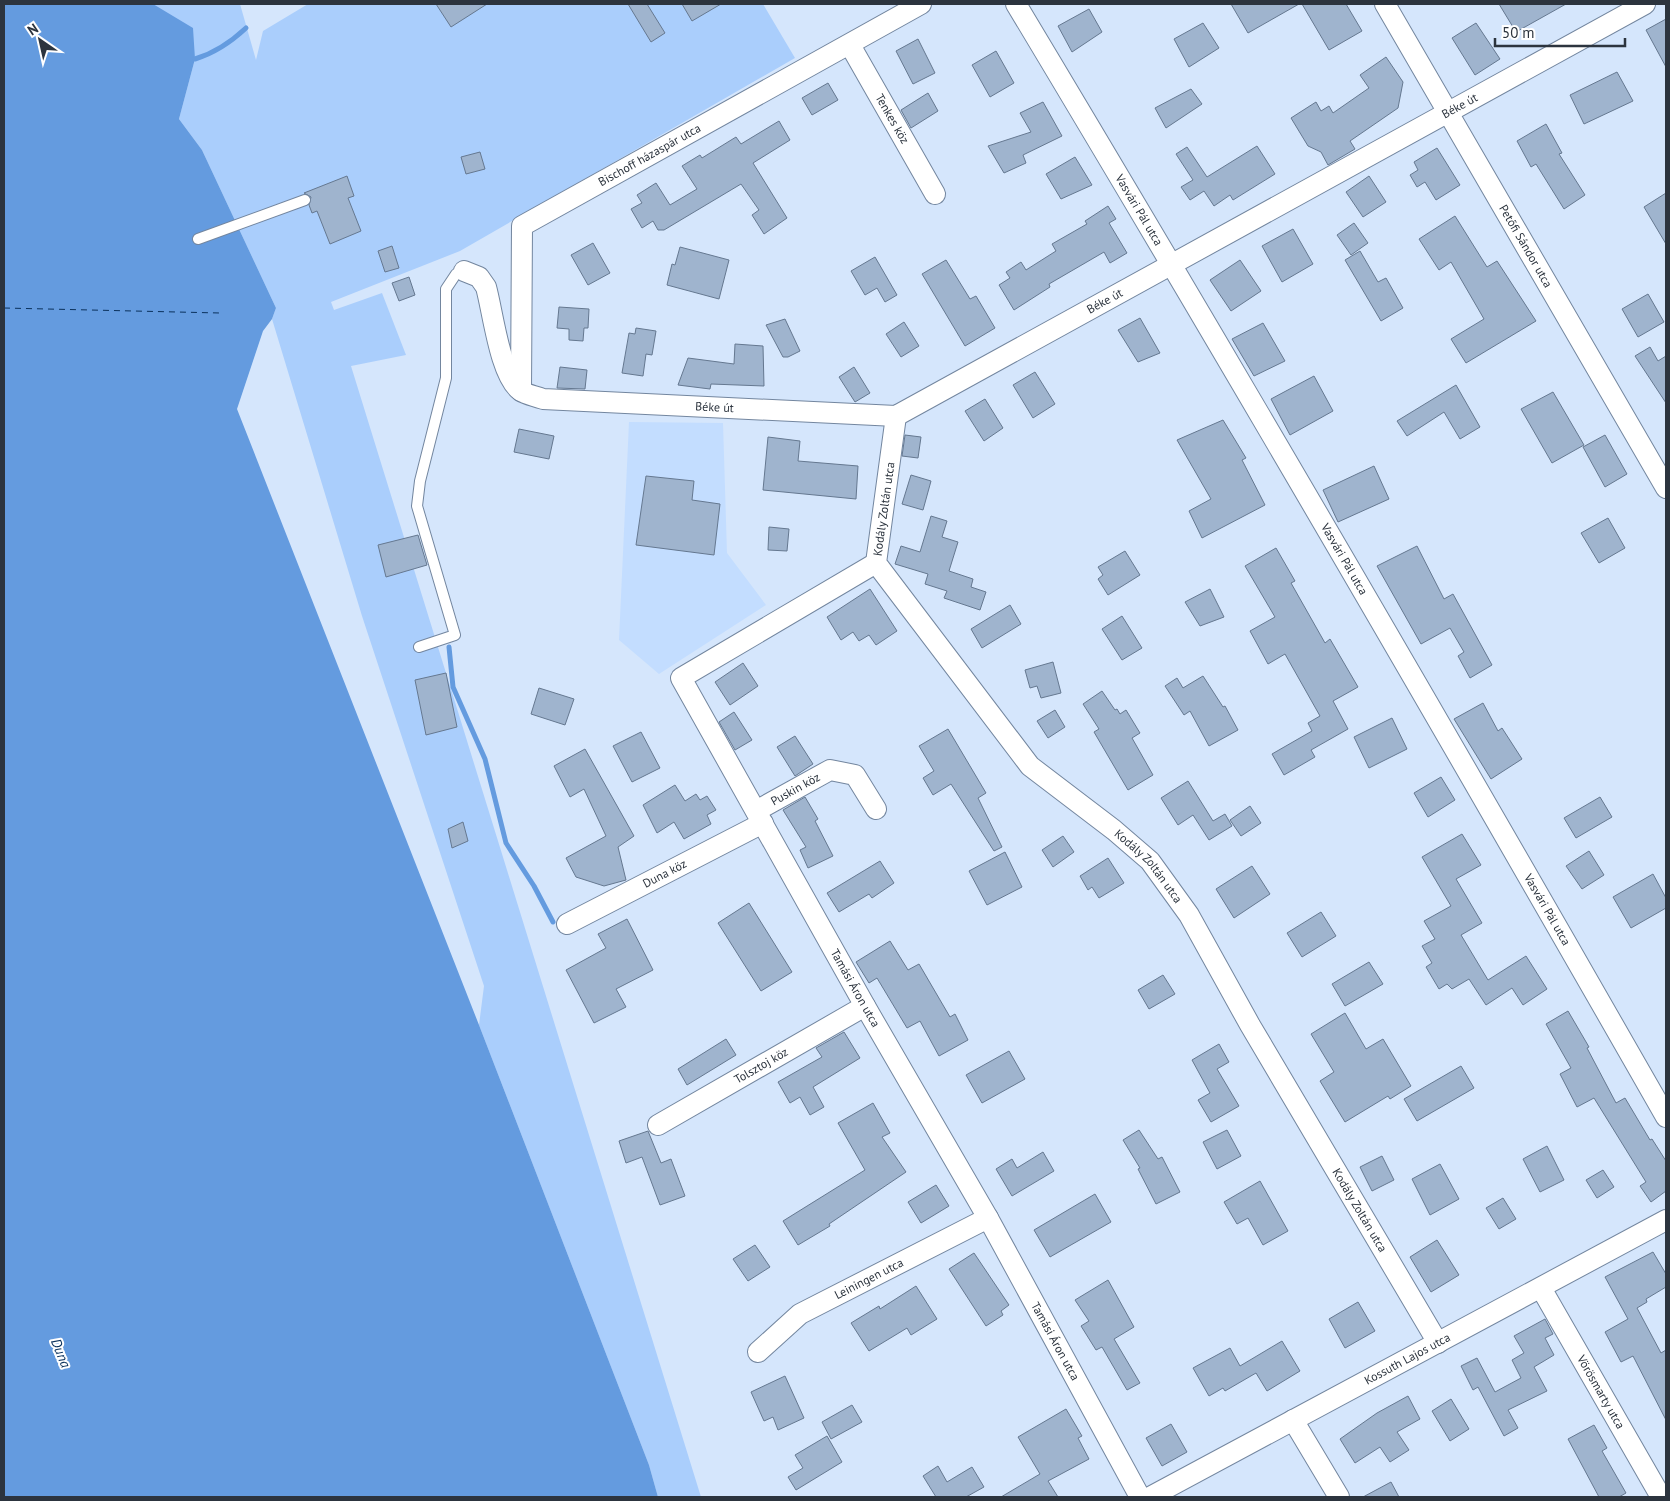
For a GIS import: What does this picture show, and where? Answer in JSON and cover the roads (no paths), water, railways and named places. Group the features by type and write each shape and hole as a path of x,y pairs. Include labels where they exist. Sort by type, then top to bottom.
{"street":[{"name":"Bischoff házaspár utca","path":"521,391 522,226 921,4"},
{"name":"Vasvári Pál utca","path":"1016,4 1172,264 1502,828 1666,1117"},
{"name":"Petőfi Sándor utca","path":"1385,4 1666,488"},
{"name":"Béke út","path":"521,391 543,399 896,416 1645,4"},
{"name":"Tenkes köz","path":"850,45 935,194"},
{"path":"464,270 479,277 486,287 504,364 511,381 521,391"},
{"name":"Kodály Zoltán utca","path":"896,416 876,563 1030,766 1114,830 1150,861 1189,915 1250,1025 1438,1343"},
{"name":"Tamási Áron utca","path":"876,563 681,678 865,1006 988,1218 1140,1497"},
{"name":"Puskin köz","path":"760,817 830,770 855,775 876,809"},
{"name":"Duna köz","path":"567,924 760,817"},
{"name":"Tolsztoj köz","path":"658,1125 865,1006"},
{"name":"Leiningen utca","path":"758,1352 800,1314 988,1218"},
{"name":"Kossuth Lajos utca","path":"1150,1497 1666,1220"},
{"name":"Vörösmarty utca","path":"1540,1288 1661,1497"},
{"path":"1294,1420 1339,1497"}],"lane":[{"path":"198,238 305,200"},
{"path":"419,647 455,636 417,506 420,481 446,378 446,289 456,274 464,270"}],"water":[{"name":"Duna","path":"4,4 153,4 193,28 195,59 179,119 202,150 276,308 272,319 263,331 237,409 479,1025 649,1465 658,1497 4,1497"}],"waterway":[{"path":"195,59 209,54 235,38 246,28"},
{"path":"449,647 453,687 485,759 506,843 534,886 553,922"}]}
